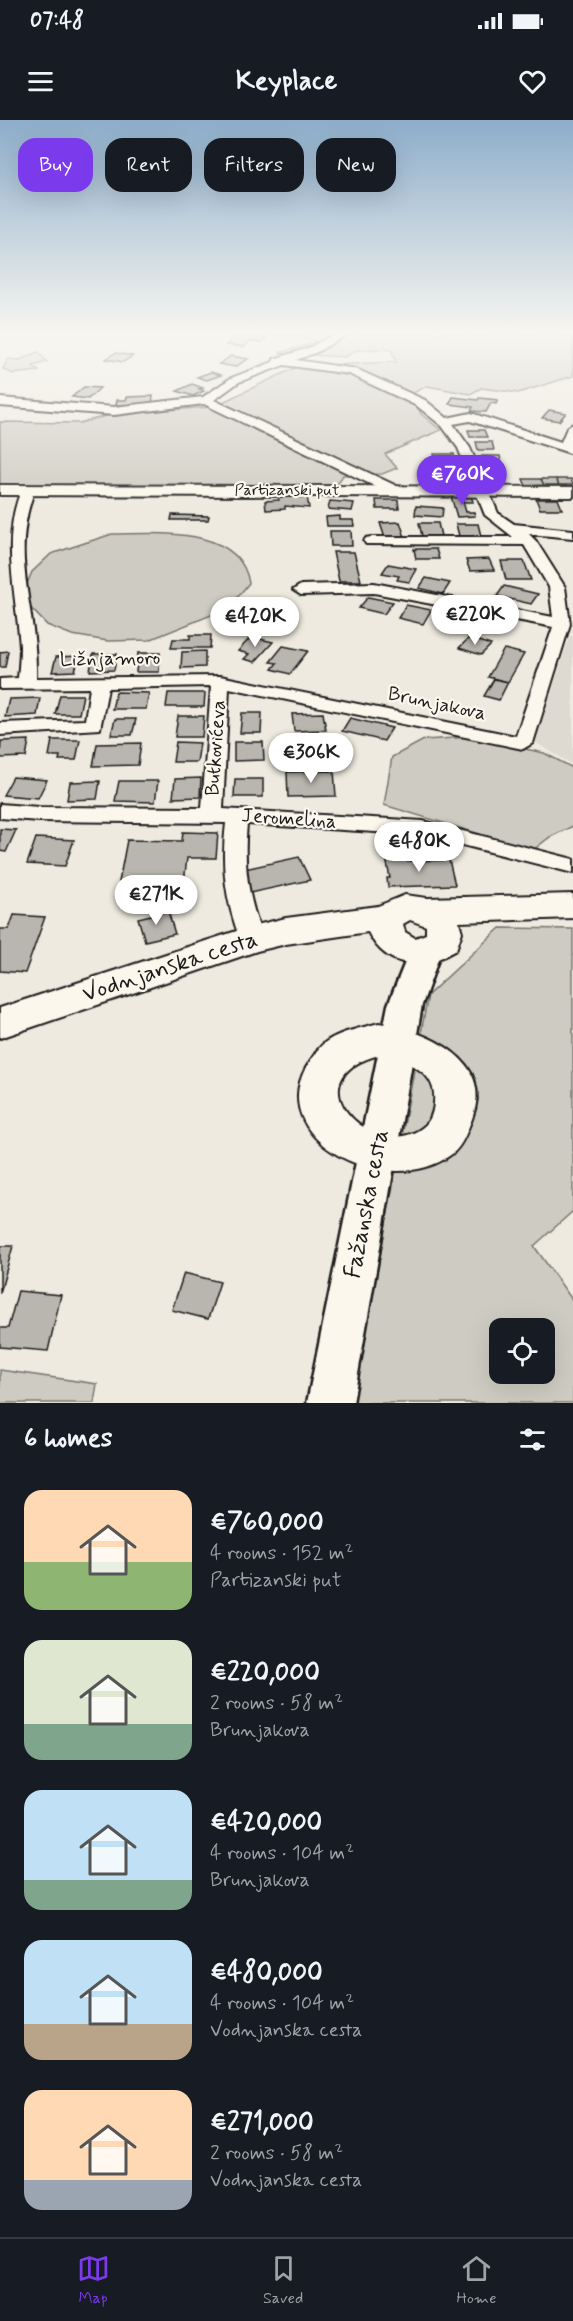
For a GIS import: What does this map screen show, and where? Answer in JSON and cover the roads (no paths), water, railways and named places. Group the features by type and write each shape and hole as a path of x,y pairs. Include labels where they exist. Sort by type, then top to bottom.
{"main road":[{"path":"413,933 490,907 573,906"},
{"name":"Vodnjanska cesta","path":"0,1023 252,939 286,931 343,924 413,933"},
{"name":"Fažanska cesta","path":"330,1403 405,1005 413,933"}],"street":[{"path":"0,402 114,411 206,400 216,393"},
{"name":"Brunjakova","path":"220,681 524,744 562,624 557,587 529,541 492,515 464,448 446,423 421,403 399,393"},
{"path":"206,400 396,491"},
{"path":"446,423 455,418 471,417 569,450 573,428"},
{"path":"27,683 28,647 13,573 12,547 23,498 28,489"},
{"name":"Partizanski put","path":"0,490 573,492"},
{"path":"509,528 573,534"},
{"path":"371,541 529,541"},
{"path":"301,590 374,588 562,624"},
{"name":"Ližnjamoro","path":"0,684 220,681"},
{"name":"Butkovićeva","path":"212,814 220,681"},
{"path":"0,729 93,725 99,682"},
{"name":"Jeromelina","path":"0,811 39,814 212,814 423,828 573,866"},
{"path":"237,816 232,858 236,902 252,939"}]}
